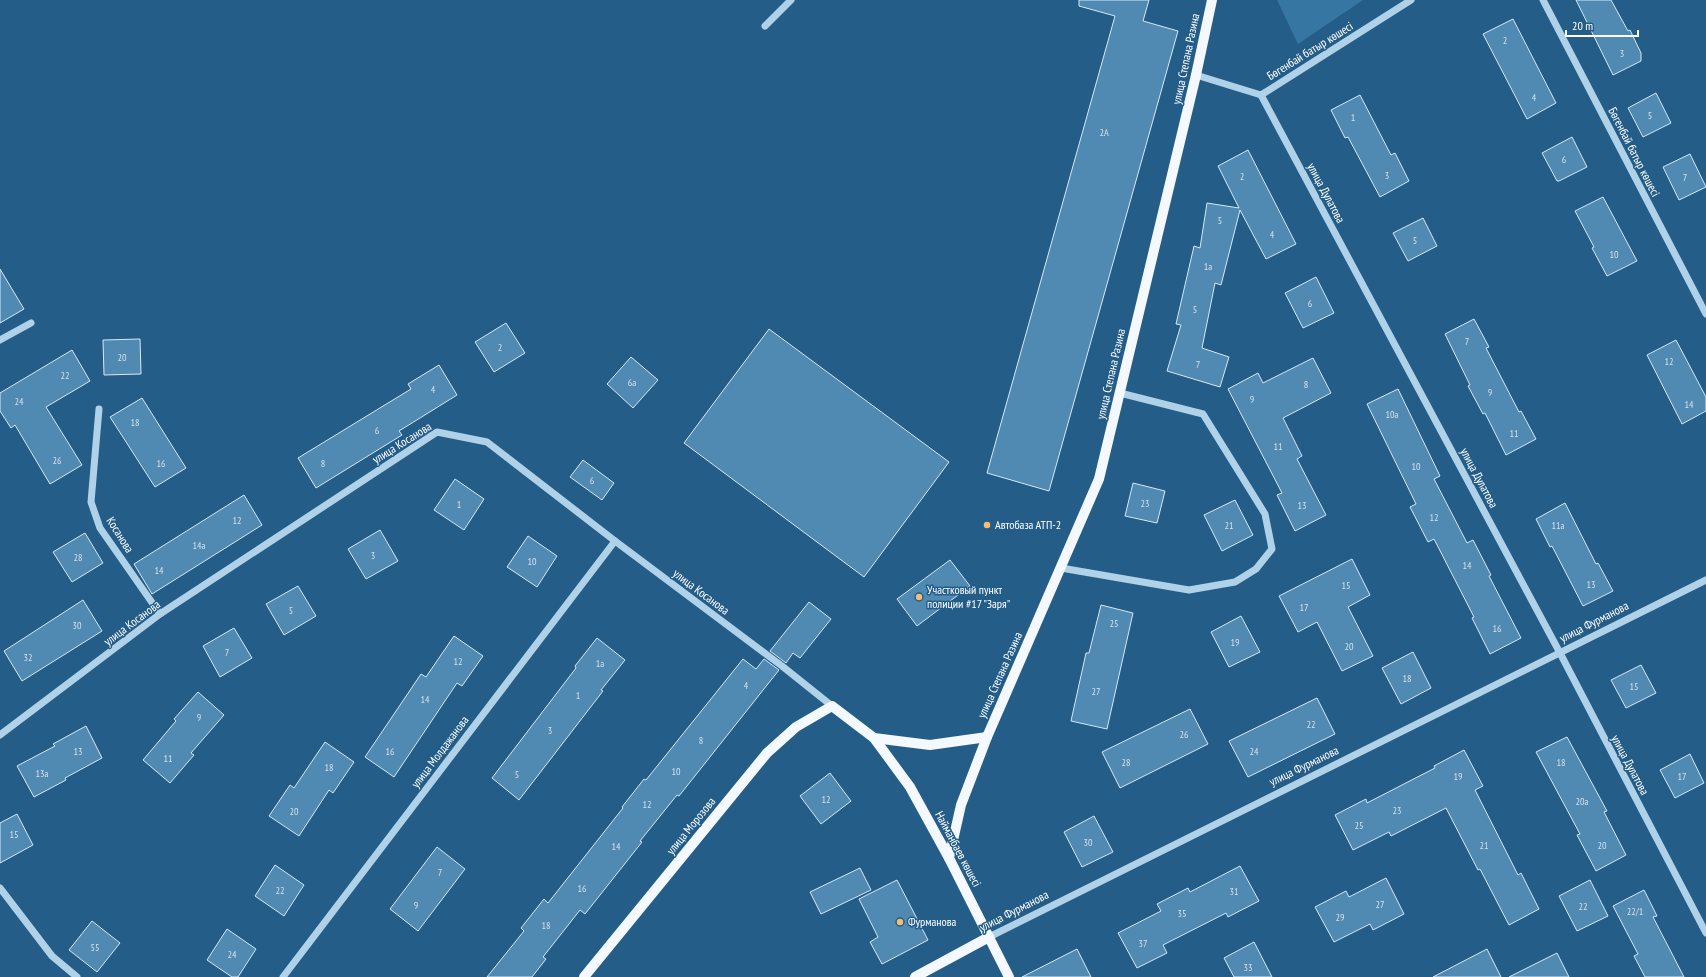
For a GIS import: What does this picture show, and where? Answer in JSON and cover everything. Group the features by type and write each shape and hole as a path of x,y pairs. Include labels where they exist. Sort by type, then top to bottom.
{"main road":[{"name":"улица Степана Разина","path":"949,858 961,805 987,737 1100,479 1196,75 1212,0"},
{"path":"832,706 874,738 930,745 987,737"},
{"name":"улица Морозова","path":"584,977 767,753 796,727 832,706"},
{"name":"Найманбаев көшесі","path":"874,738 910,787 949,858 1009,977"},
{"name":"улица Фурманова","path":"915,977 989,937"}],"street":[{"path":"765,26 791,0"},
{"name":"Бөгенбай батыр көшесі","path":"1261,95 1412,0"},
{"name":"Бөгенбай батыр көшесі","path":"1543,0 1706,314"},
{"path":"1196,75 1261,95"},
{"name":"улица Дулатова","path":"1261,95 1560,653 1706,933"},
{"path":"0,340 31,323"},
{"path":"1062,568 1189,590 1235,582 1256,570 1272,549 1265,514 1203,414 1120,393"},
{"name":"Косанова","path":"99,409 91,502 100,528 160,614"},
{"name":"улица Косанова","path":"0,735 160,614 437,432 487,442 615,541 782,666 832,706"},
{"name":"улица Молдажанова","path":"283,977 615,541"},
{"name":"улица Фурманова","path":"989,937 1706,580"},
{"path":"0,888 52,956 77,977"}],"shaded area":[{"path":"1277,0 1363,0 1298,44"}],"building":[{"path":"1079,0 1149,0 1143,21 1178,31 1049,491 987,473 1115,16 1079,6"},
{"path":"1576,0 1611,0 1628,31 1630,30 1641,53 1641,61 1613,75"},
{"path":"1513,19 1556,103 1527,119 1483,34"},
{"path":"1656,93 1671,123 1643,137 1628,108"},
{"path":"1360,95 1391,155 1395,153 1409,181 1380,197 1348,137 1345,138 1331,110"},
{"path":"1572,137 1587,167 1557,181 1542,153"},
{"path":"1248,150 1296,244 1266,259 1240,210 1221,285 1215,283 1202,348 1229,357 1220,387 1167,371 1181,325 1176,324 1194,246 1200,248 1207,203 1239,208 1218,166"},
{"path":"1690,154 1706,187 1679,200 1663,167"},
{"path":"1603,197 1637,261 1607,276 1575,211"},
{"path":"1423,218 1437,246 1408,261 1393,233"},
{"path":"0,269 24,309 0,323"},
{"path":"1316,277 1334,313 1303,328 1285,293"},
{"path":"1474,319 1489,347 1486,348 1519,412 1521,411 1536,439 1506,455 1485,413 1483,414 1468,386 1470,385 1445,334"},
{"path":"506,323 525,353 494,372 475,342"},
{"path":"769,329 949,462 864,577 684,443"},
{"path":"140,339 141,374 104,375 103,340"},
{"path":"1676,340 1706,397 1706,411 1682,424 1647,355"},
{"path":"72,350 90,381 46,407 82,465 50,484 15,425 11,428 0,411 0,393"},
{"path":"631,357 658,380 633,408 607,384"},
{"path":"1313,358 1331,393 1283,418 1302,456 1297,459 1326,515 1295,531 1277,495 1282,493 1228,389 1258,373 1263,383"},
{"path":"439,365 457,395 399,431 402,435 316,488 298,458 411,389 408,384"},
{"path":"1398,389 1440,476 1434,479 1467,543 1473,540 1491,575 1489,576 1521,638 1490,654 1472,618 1474,617 1434,539 1428,542 1410,507 1416,504 1367,404"},
{"path":"142,398 186,468 155,487 110,417"},
{"path":"583,460 614,483 602,500 570,477"},
{"path":"455,479 484,499 464,530 434,510"},
{"path":"1133,483 1165,491 1157,523 1125,516"},
{"path":"244,495 262,525 152,594 134,564"},
{"path":"1235,500 1253,535 1222,551 1204,515"},
{"path":"1565,503 1596,564 1598,563 1613,591 1583,606 1552,546 1550,547 1536,519"},
{"path":"380,530 398,561 366,579 348,549"},
{"path":"85,533 103,563 72,582 53,552"},
{"path":"528,536 557,556 537,587 507,567"},
{"path":"1352,559 1370,595 1348,607 1373,656 1342,671 1317,622 1298,632 1279,596"},
{"path":"950,560 970,586 917,626 897,599"},
{"path":"298,586 316,616 284,635 266,604"},
{"path":"83,600 102,631 22,681 4,651"},
{"path":"809,602 831,619 800,658 793,653 786,663 770,651"},
{"path":"1101,605 1133,613 1107,729 1071,721 1086,653 1089,653"},
{"path":"1241,616 1260,652 1229,667 1211,632"},
{"path":"234,628 252,658 220,677 203,646"},
{"path":"454,636 483,656 462,686 457,683 394,777 365,757 421,674 426,677"},
{"path":"597,638 625,660 519,800 492,778"},
{"path":"1413,652 1431,688 1401,704 1382,668"},
{"path":"743,659 756,669 764,659 779,670 679,796 677,795 640,841 642,842 585,914 580,910 543,957 546,959 532,977 487,977 524,931 521,928 544,899 548,903 644,779 646,780"},
{"path":"1641,665 1656,693 1626,708 1611,680"},
{"path":"198,692 224,715 191,753 194,755 170,783 143,760 176,721 174,719"},
{"path":"1317,698 1335,734 1248,777 1229,741"},
{"path":"1190,709 1208,744 1120,788 1102,752"},
{"path":"86,726 102,758 34,797 17,766 55,746 53,744"},
{"path":"1567,737 1607,811 1604,812 1626,855 1596,871 1577,835 1580,834 1536,752"},
{"path":"325,742 354,762 333,793 329,790 299,836 269,816 290,785 294,788"},
{"path":"1464,750 1483,786 1475,790 1518,875 1521,873 1539,909 1509,925 1480,869 1478,870 1446,808 1391,836 1389,832 1353,850 1335,815 1366,799 1367,803 1435,768 1434,766"},
{"path":"1690,754 1704,783 1675,798 1660,770"},
{"path":"830,773 851,801 821,824 800,796"},
{"path":"17,814 33,845 0,863 0,823"},
{"path":"1094,816 1113,852 1082,867 1064,832"},
{"path":"437,847 465,869 418,931 390,909"},
{"path":"275,865 304,885 284,916 255,896"},
{"path":"1240,866 1259,901 1228,917 1226,913 1163,945 1167,953 1137,968 1118,933 1161,911 1157,904 1188,888 1190,892"},
{"path":"860,868 871,890 821,914 810,892"},
{"path":"1386,878 1404,914 1373,930 1370,924 1334,942 1315,907 1346,891 1349,897"},
{"name":"Фурманова","path":"897,880 928,940 882,964 870,942 878,937 859,899"},
{"path":"1590,880 1608,916 1577,931 1559,896"},
{"path":"1644,890 1657,916 1653,917 1684,977 1645,977 1634,956 1638,954 1613,906"},
{"path":"92,921 120,943 97,972 69,950"},
{"path":"227,929 256,949 238,977 232,977 207,960"},
{"path":"1254,942 1272,977 1234,977 1224,958"},
{"path":"1077,949 1091,977 1022,977"},
{"path":"1487,949 1501,977 1433,977"},
{"path":"1557,953 1569,977 1509,977"}],"place":[{"name":"Автобаза АТП-2","path":"987,525"},
{"name":"Участковый пункт полиции #17 \"Заря\"","path":"919,597"},
{"name":"Фурманова","path":"900,922"}]}
